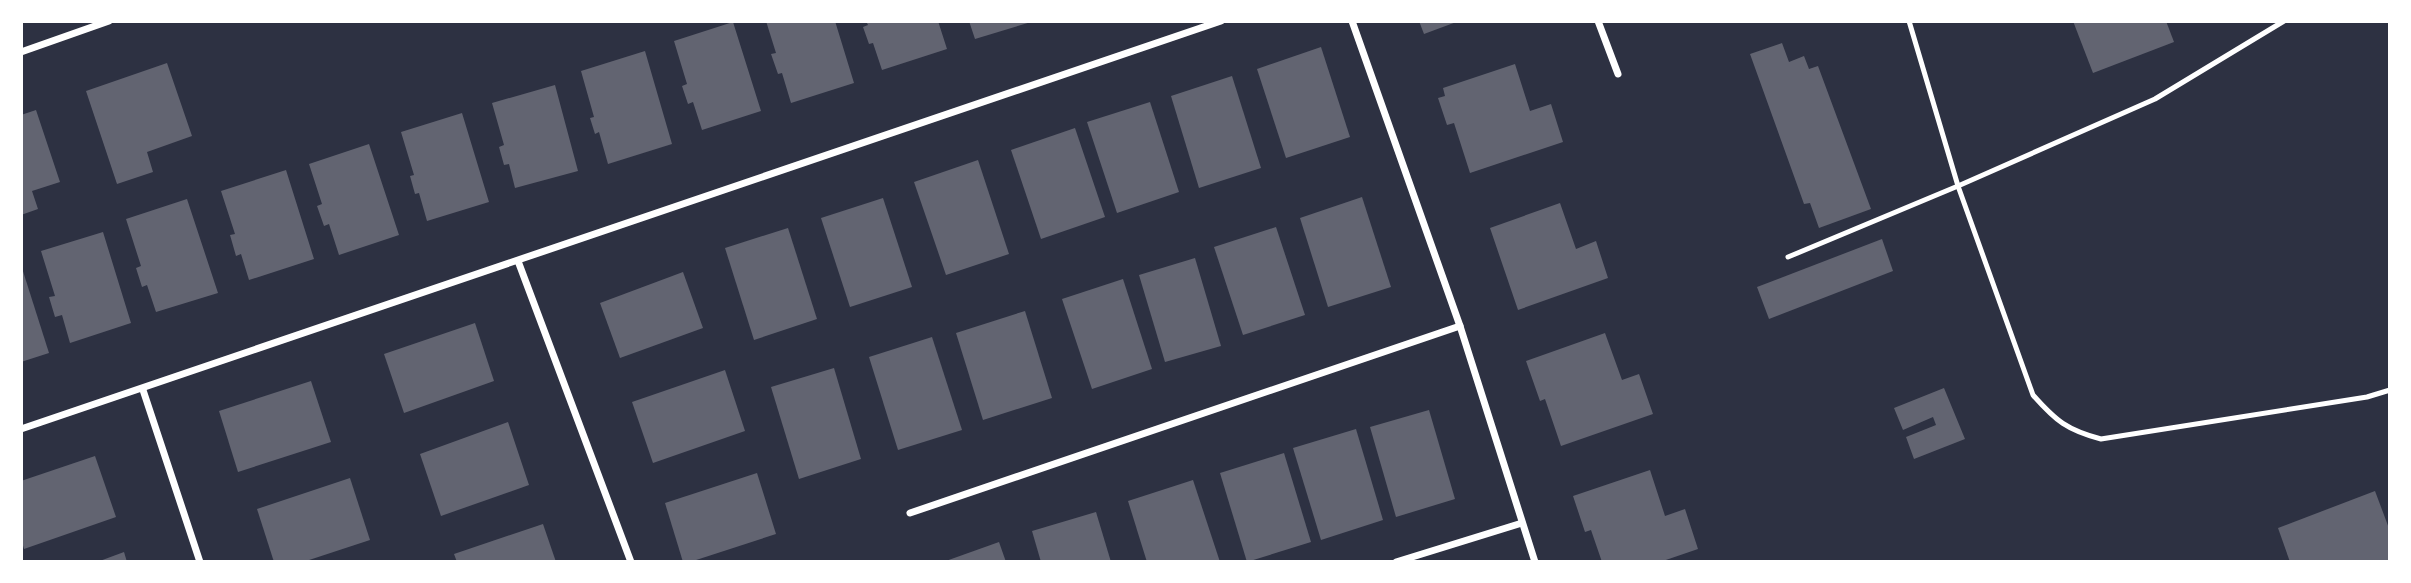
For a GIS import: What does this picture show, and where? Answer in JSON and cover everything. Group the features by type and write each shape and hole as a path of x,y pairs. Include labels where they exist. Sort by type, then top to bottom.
{"street":[{"path":"21,52 109,21"},
{"path":"21,429 143,390 1221,21"},
{"path":"1353,21 1460,326 1535,562"},
{"path":"1598,21 1618,74"},
{"path":"518,261 631,562"},
{"path":"910,513 1460,326"},
{"path":"143,390 200,562"},
{"path":"1396,562 1522,523"}],"lane":[{"path":"1909,21 1958,186 2032,395 2052,417 2076,432 2101,439 2367,397 2390,390"},
{"path":"1788,257 2155,99 2284,21"}],"building":[{"path":"766,21 835,21 854,83 791,103 782,73 778,74 771,54 776,53"},
{"path":"866,21 938,21 947,49 882,70 873,43 869,44 863,27 868,25"},
{"path":"969,21 1031,21 1031,22 975,39"},
{"path":"1419,21 1459,21 1424,34"},
{"path":"2073,21 2166,21 2174,42 2093,73"},
{"path":"733,22 761,111 702,130 693,102 688,104 682,86 687,84 674,41"},
{"path":"1782,43 1789,62 1804,56 1809,69 1818,66 1871,209 1819,228 1810,203 1804,204 1750,54"},
{"path":"1321,47 1350,137 1286,158 1257,69"},
{"path":"645,51 672,144 608,164 599,132 595,134 590,118 594,117 581,71"},
{"path":"167,63 192,136 147,152 153,172 117,184 86,91"},
{"path":"1515,64 1530,111 1551,104 1563,142 1470,173 1454,123 1447,125 1438,98 1445,96 1443,88"},
{"path":"1232,76 1261,168 1199,188 1171,96"},
{"path":"555,85 578,171 515,188 509,164 504,165 499,147 504,145 492,103"},
{"path":"1150,102 1179,192 1117,213 1087,122"},
{"path":"36,110 60,182 32,191 38,209 21,215 21,115"},
{"path":"462,113 489,202 427,221 419,193 415,194 410,176 414,175 401,132"},
{"path":"1075,128 1105,217 1041,239 1011,150"},
{"path":"369,144 399,235 339,255 329,224 324,226 317,206 322,204 309,164"},
{"path":"978,160 1009,254 946,275 914,182"},
{"path":"286,170 314,259 249,280 241,254 236,256 230,235 235,234 221,191"},
{"path":"1362,197 1391,287 1328,307 1300,218"},
{"path":"883,198 912,287 850,307 821,218"},
{"path":"187,199 218,293 156,312 147,285 142,287 136,268 141,266 126,219"},
{"path":"1560,203 1576,249 1596,241 1608,278 1518,310 1490,228"},
{"path":"1276,227 1305,315 1243,335 1214,247"},
{"path":"788,228 817,319 754,340 725,248"},
{"path":"103,232 131,323 70,343 62,315 55,317 49,297 55,296 41,251"},
{"path":"1882,239 1893,271 1769,319 1757,287"},
{"path":"1195,258 1221,346 1165,362 1139,275"},
{"path":"21,265 49,353 21,362"},
{"path":"683,272 703,328 620,358 600,303"},
{"path":"1123,279 1152,369 1092,389 1062,299"},
{"path":"1025,311 1052,398 983,420 956,333"},
{"path":"475,323 494,381 404,413 384,354"},
{"path":"1605,333 1622,380 1639,374 1653,414 1561,446 1545,399 1540,401 1526,361"},
{"path":"932,337 962,430 898,450 869,357"},
{"path":"834,368 861,459 799,479 771,387"},
{"path":"725,370 745,431 653,463 632,402"},
{"path":"311,381 331,442 238,472 219,411"},
{"path":"1944,388 1965,439 1914,459 1906,437 1936,425 1933,417 1903,430 1894,408"},
{"path":"1429,410 1455,499 1396,517 1370,427"},
{"path":"508,422 529,485 441,516 420,454"},
{"path":"1356,429 1383,520 1321,540 1293,448"},
{"path":"1284,453 1311,542 1247,562 1220,473"},
{"path":"95,456 116,517 24,549 21,539 21,481"},
{"path":"1650,470 1665,516 1685,509 1698,549 1660,562 1602,562 1591,530 1585,532 1573,496"},
{"path":"757,473 776,534 683,562 665,503"},
{"path":"350,478 370,540 303,562 274,562 257,509"},
{"path":"1193,480 1220,562 1147,562 1128,501"},
{"path":"2375,491 2390,531 2390,562 2290,562 2278,528"},
{"path":"1096,512 1111,562 1041,562 1032,531"},
{"path":"543,524 556,562 457,562 454,554"},
{"path":"999,542 1006,562 943,562"},
{"path":"124,552 127,562 97,562"}]}
